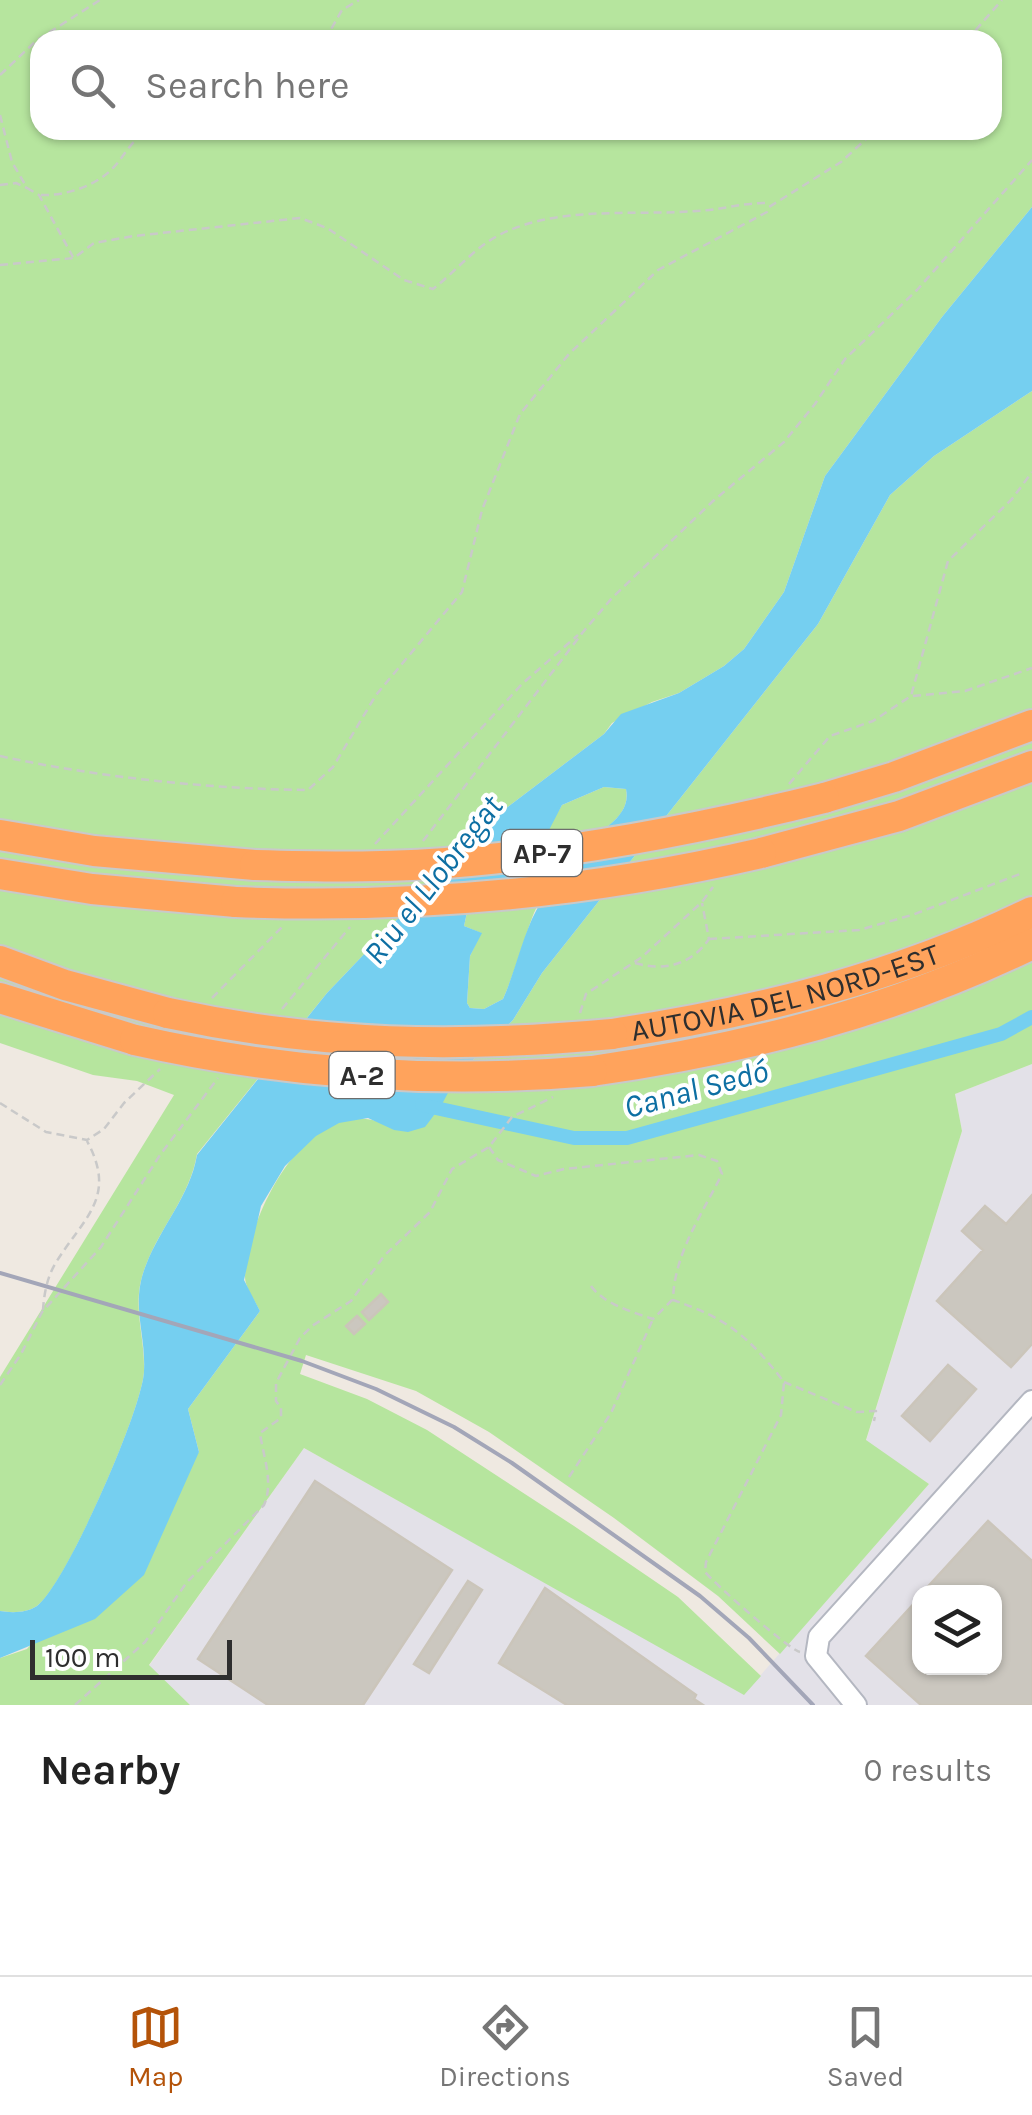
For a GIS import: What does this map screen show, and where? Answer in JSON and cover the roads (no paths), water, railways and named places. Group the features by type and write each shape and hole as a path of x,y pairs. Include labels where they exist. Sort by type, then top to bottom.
{"highway":[{"name":"AP-7","path":"0,835 94,852 255,865 382,866 524,856 646,838 824,798 894,777 1032,724"},
{"name":"AP-7","path":"0,874 92,889 236,902 379,904 521,894 706,866 830,837 954,797 1032,766"},
{"name":"AUTOVIA DEL NORD-EST","path":"0,961 65,986 237,1028 403,1044 493,1044 612,1034 749,1010 944,952 1032,912"},
{"name":"AUTOVIA DEL NORD-EST","path":"0,998 135,1040 274,1066 365,1075 522,1077 592,1071 736,1046 820,1025 947,982 1032,944"}],"street":[{"path":"856,1705 816,1656 819,1638 1032,1401"}],"water":[{"path":"1032,207 1032,391 934,456 890,495 818,624 542,973 513,1020 457,1076 425,1127 408,1132 394,1130 368,1118 339,1123 316,1136 285,1166 261,1206 244,1280 260,1311 188,1409 199,1452 144,1575 95,1619 0,1658 0,1611 33,1608 50,1591 83,1532 117,1456 144,1371 141,1279 188,1184 197,1155 327,993 497,815 604,734 621,714 679,693 744,649 784,592 825,476 942,317","holes":["604,787 626,789 619,816 582,848 541,902 503,999 484,1009 470,1008 470,956 482,933 464,926 468,908 509,882 548,832 562,805"]}],"waterway":[{"name":"Canal Sedó","path":"422,1105 574,1138 627,1138 1001,1034 1032,1017"}],"railway":[{"path":"0,1273 302,1361 376,1389 454,1427 512,1463 700,1596 749,1638 813,1705"}],"water label":[{"name":"Riu el Llobregat","path":"433,880"}]}
